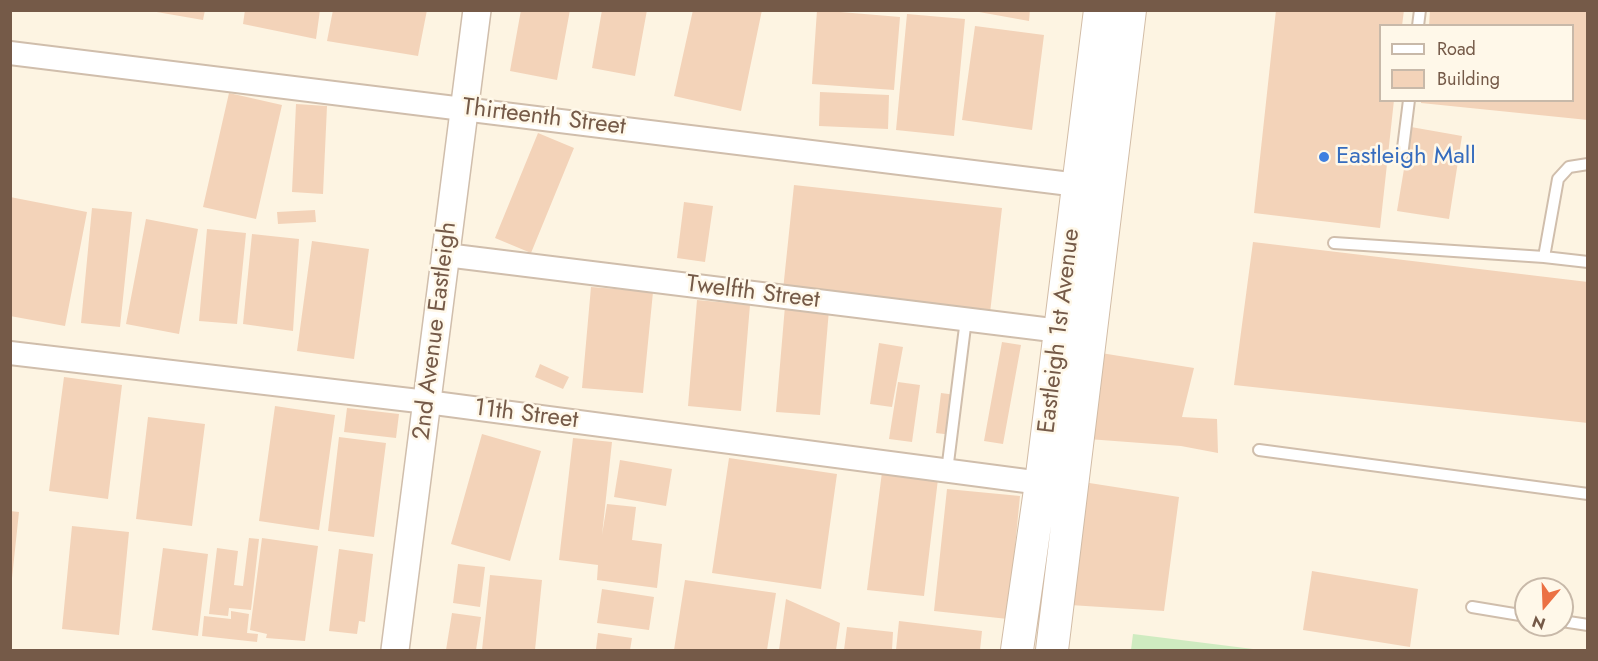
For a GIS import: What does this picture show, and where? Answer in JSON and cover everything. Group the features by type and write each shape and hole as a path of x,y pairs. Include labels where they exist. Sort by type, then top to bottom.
{"main road":[{"name":"Eastleigh 1st Avenue","path":"1017,651 1041,483 1100,10"},
{"name":"Eastleigh 1st Avenue","path":"1052,651 1130,10"}],"street":[{"name":"2nd Avenue Eastleigh","path":"395,651 477,10"},
{"name":"Thirteenth Street","path":"10,53 1078,185"},
{"name":"Twelfth Street","path":"446,255 1060,331"},
{"name":"11th Street","path":"10,353 427,402 1041,483"}],"lane":[{"path":"1402,156 1409,102"},
{"path":"1544,257 1558,179 1569,167 1587,164"},
{"path":"1334,243 1587,262"},
{"path":"947,471 966,319"},
{"path":"1259,450 1587,494"},
{"path":"1472,607 1514,614"}],"green space":[{"path":"1133,634 1261,650 1131,650"}],"building":[{"path":"145,10 205,10 203,20"},
{"path":"245,10 320,10 316,39 243,24"},
{"path":"333,10 427,10 418,56 327,41"},
{"path":"521,10 570,10 557,80 510,71"},
{"path":"602,10 647,10 635,76 592,68"},
{"path":"693,10 762,10 741,111 674,96"},
{"path":"817,10 900,17 894,90 812,84"},
{"path":"968,10 1030,10 1029,21"},
{"name":"Eastleigh Mall","path":"1276,10 1404,10 1402,24 1379,24 1379,102 1394,102 1380,228 1254,213"},
{"path":"1430,10 1588,10 1588,120 1421,103 1574,102 1574,24 1429,24"},
{"path":"907,14 965,19 954,136 896,130"},
{"path":"975,26 1044,35 1032,130 962,120"},
{"path":"820,92 889,95 888,129 819,126"},
{"path":"229,93 282,105 256,219 203,207"},
{"path":"296,104 327,106 323,194 292,192"},
{"path":"1411,127 1462,136 1449,219 1397,211"},
{"path":"538,133 574,148 531,253 495,238"},
{"path":"794,185 1002,208 990,313 783,290"},
{"path":"10,197 87,212 65,326 10,316"},
{"path":"684,202 713,206 705,262 677,258"},
{"path":"92,208 132,212 120,327 81,323"},
{"path":"315,210 316,222 278,224 277,212"},
{"path":"146,219 198,229 179,334 126,324"},
{"path":"207,229 246,233 237,324 199,321"},
{"path":"252,234 299,239 293,331 243,324"},
{"path":"312,241 369,249 354,359 297,351"},
{"path":"1253,242 1588,282 1588,423 1234,385"},
{"path":"591,287 653,292 643,393 582,388"},
{"path":"697,300 750,305 741,411 688,406"},
{"path":"785,306 829,310 820,415 776,412"},
{"path":"1002,342 1021,345 1003,444 984,441"},
{"path":"879,343 903,347 892,407 870,404"},
{"path":"1101,353 1194,368 1182,417 1217,419 1218,453 1181,446 1088,439"},
{"path":"540,364 569,377 563,389 535,377"},
{"path":"64,377 122,385 108,499 49,491"},
{"path":"898,382 920,385 912,442 889,439"},
{"path":"941,393 956,395 952,435 936,433"},
{"path":"275,406 335,415 319,530 259,521"},
{"path":"347,408 399,414 396,438 344,432"},
{"path":"148,417 205,424 192,526 136,519"},
{"path":"482,434 541,451 510,561 451,544"},
{"path":"339,437 386,443 374,537 328,531"},
{"path":"573,438 612,442 602,535 607,504 636,507 632,540 662,544 657,588 597,580 598,565 559,560"},
{"path":"729,458 837,474 821,589 712,573"},
{"path":"620,460 672,469 666,506 614,497"},
{"path":"882,472 938,479 924,596 867,590"},
{"path":"1083,482 1179,497 1164,611 1070,605"},
{"path":"947,489 1020,496 1008,619 934,611"},
{"path":"10,511 19,512 12,578 10,578"},
{"path":"72,526 129,532 119,635 62,629"},
{"path":"249,538 259,539 251,610 229,608 228,616 209,614 217,548 238,551 234,585 243,586"},
{"path":"262,538 318,546 305,641 266,638 267,634 250,630"},
{"path":"163,548 208,554 198,636 152,630"},
{"path":"339,549 373,554 365,622 359,621 357,634 329,631"},
{"path":"458,564 485,567 480,607 453,603"},
{"path":"1312,571 1418,589 1410,647 1303,630"},
{"path":"490,575 542,580 535,650 482,650"},
{"path":"685,580 776,593 767,650 674,650"},
{"path":"602,589 654,597 649,630 597,623"},
{"path":"786,599 840,623 836,650 779,650"},
{"path":"231,611 249,614 247,633 258,634 257,642 202,636 204,616 231,619"},
{"path":"452,613 481,617 476,650 446,650"},
{"path":"899,621 982,631 980,650 896,650"},
{"path":"847,627 893,632 892,650 844,650"},
{"path":"598,633 632,638 630,650 596,649"}],"place":[{"name":"Eastleigh Mall","path":"1324,157"}]}
